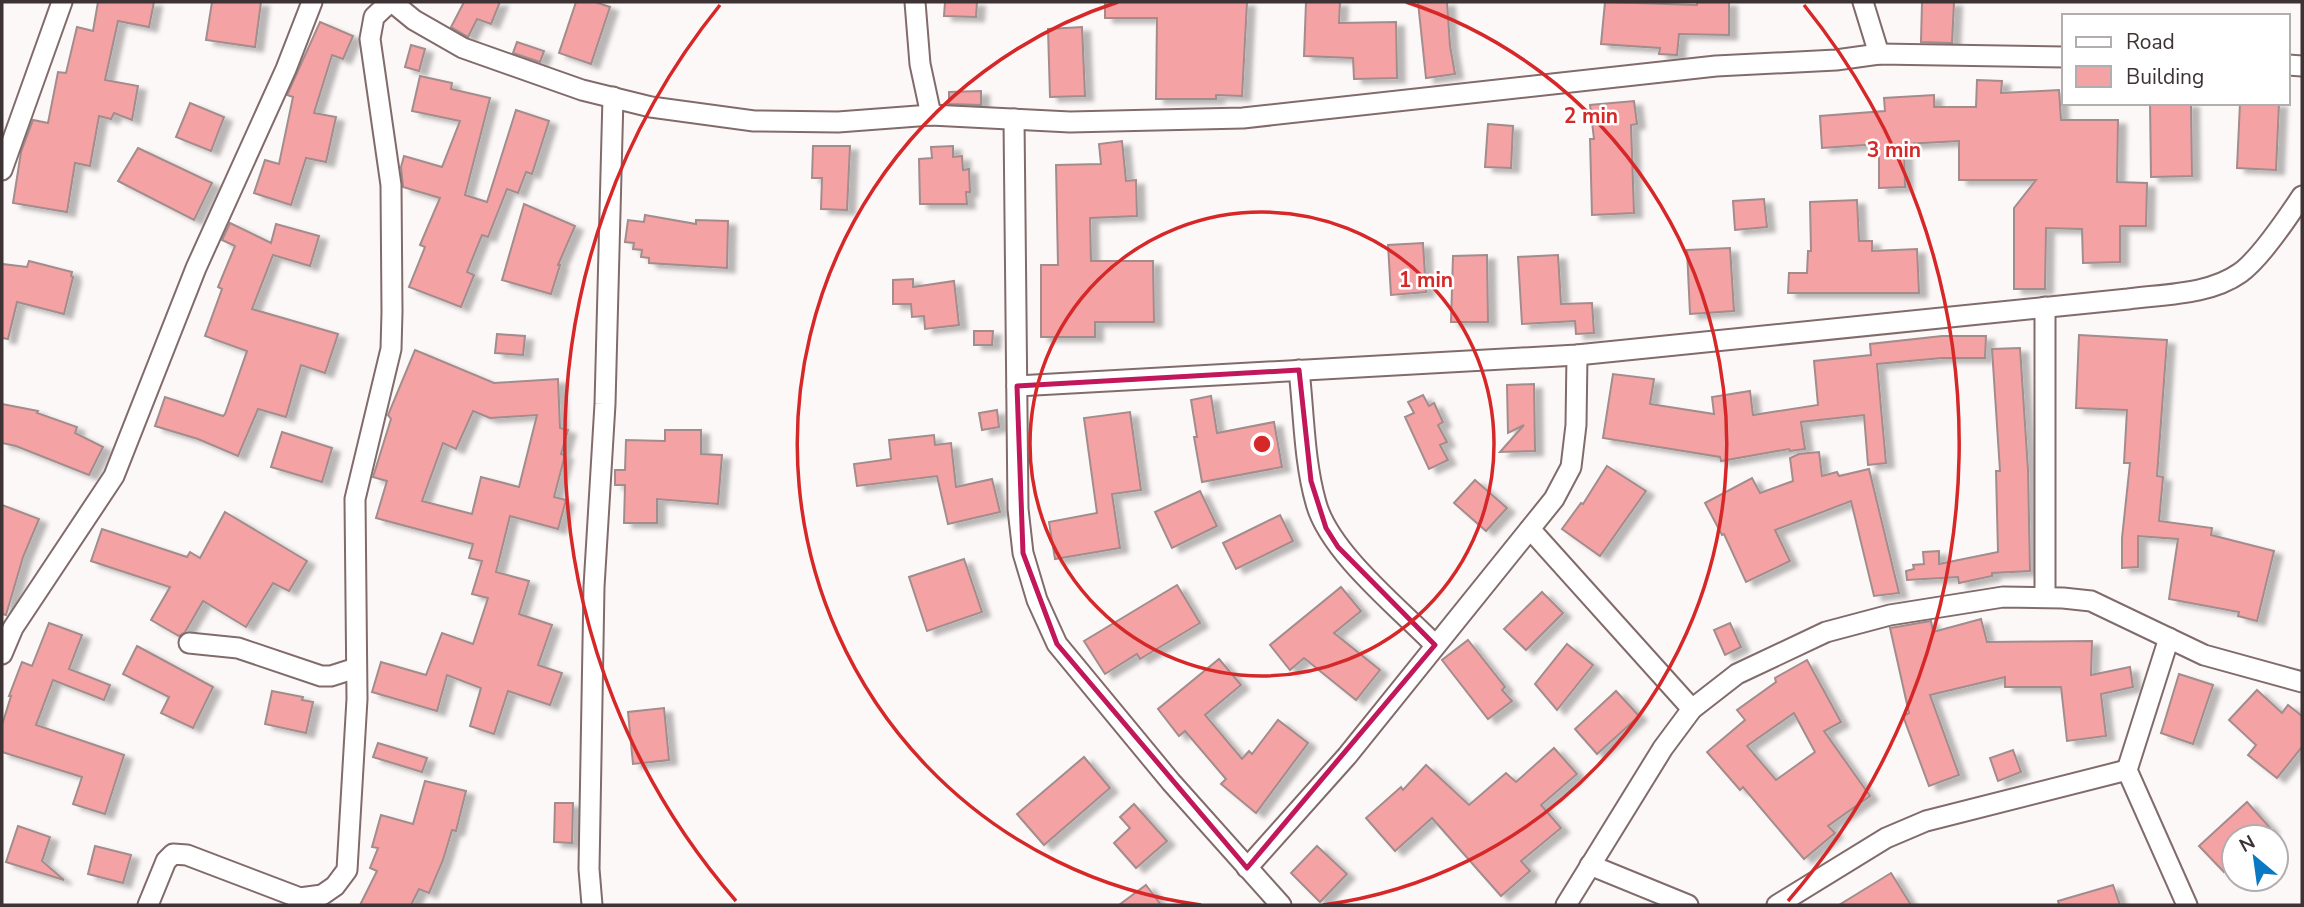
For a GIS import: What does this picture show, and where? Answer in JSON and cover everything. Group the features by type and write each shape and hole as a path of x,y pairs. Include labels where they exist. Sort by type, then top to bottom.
{"street":[{"path":"2,170 62,2"},
{"path":"2,653 7,626 114,476 196,268 286,69 312,2"},
{"path":"148,905 166,861 173,854 187,855 300,898 321,895 335,886 347,870 356,712 355,499 391,349 391,185 370,39 374,17 391,2 414,20 463,48 583,90 651,107 754,121 838,122 930,115 1070,122 1243,118 1716,66 1836,60 1879,54 2062,57"},
{"path":"915,2 919,64 930,115"},
{"path":"1863,2 1879,54"},
{"path":"593,905 589,869 594,587 605,404 613,97"},
{"path":"1014,120 1018,509 1023,553 1037,600 1057,644 1171,782 1281,905"},
{"path":"1017,386 1577,355 2176,293 2222,283 2242,272 2278,230 2302,196"},
{"path":"2045,307 2045,597"},
{"path":"1247,868 1347,756 1554,499 1571,467 1577,425 1577,355"},
{"path":"1299,370 1311,481 1316,504 1326,528 1338,547 1435,645"},
{"path":"1530,529 1692,709"},
{"path":"1566,905 1663,748 1692,709 1737,674 1826,632 1890,615 2003,597 2091,601 2204,655 2302,682"},
{"path":"2169,638 2127,770 2187,905"},
{"path":"189,643 238,648 321,676 331,676 356,668"},
{"path":"1777,905 1886,838 1926,821 2127,770"},
{"path":"1590,865 1688,905"}],"highlighted area":[{"path":"1299,370 1311,481 1326,528 1338,547 1435,645 1247,868 1057,644 1023,553 1017,386"}],"building":[{"path":"98,2 154,2 149,27 118,21 105,80 138,86 132,120 114,113 111,119 99,116 90,166 75,163 67,212 13,203 21,152 33,120 48,123 58,72 66,73 77,27 93,31"},
{"path":"212,2 261,2 255,47 206,40"},
{"path":"464,2 500,2 491,24 477,19 468,37 451,27"},
{"path":"576,2 595,2 610,7 591,64 559,53"},
{"path":"945,2 977,2 976,17 944,16"},
{"path":"1105,2 1247,2 1242,96 1156,99 1157,18 1105,18"},
{"path":"1306,2 1340,2 1339,23 1396,22 1397,78 1354,79 1353,58 1304,56"},
{"path":"1418,2 1447,2 1455,74 1426,78"},
{"path":"1605,2 1697,5 1697,2 1729,2 1729,35 1679,34 1677,55 1659,54 1660,48 1601,44"},
{"path":"1922,2 1954,2 1952,43 1921,42"},
{"path":"320,22 353,36 343,59 332,55 314,113 336,117 326,162 306,158 291,205 254,193 265,160 279,164 293,97 287,95"},
{"path":"1082,27 1085,96 1050,97 1048,29"},
{"path":"517,42 544,51 540,62 513,53"},
{"path":"411,45 425,49 419,71 405,67"},
{"path":"420,76 452,83 451,89 490,98 465,195 487,202 516,110 549,121 532,174 526,172 518,193 507,189 488,237 482,235 467,272 474,275 461,307 409,287 425,247 420,245 440,198 403,187 401,167 404,156 442,167 460,121 412,111"},
{"path":"1977,80 2002,81 2001,93 2059,90 2061,120 2118,120 2117,182 2147,183 2146,226 2120,226 2120,262 2083,263 2082,229 2046,228 2045,289 2014,289 2014,208 2036,180 1959,180 1959,141 1904,144 1905,187 1879,188 1879,144 1822,148 1820,116 1885,111 1884,98 1934,95 1934,107 1976,107"},
{"path":"981,91 981,105 949,104 949,92"},
{"path":"1634,101 1637,124 1631,125 1634,213 1592,215 1590,139 1594,139 1590,105"},
{"path":"190,103 224,117 211,151 176,137"},
{"path":"2150,105 2191,105 2192,176 2151,177"},
{"path":"2240,105 2279,105 2276,170 2237,168"},
{"path":"1488,124 1513,126 1511,168 1485,167"},
{"path":"1122,141 1126,181 1136,180 1137,216 1090,218 1091,261 1153,261 1154,322 1095,322 1095,337 1041,337 1041,265 1058,265 1056,165 1101,164 1099,144"},
{"path":"813,146 850,146 847,210 821,209 822,178 812,178"},
{"path":"953,146 953,157 962,156 963,170 969,169 970,192 966,192 967,204 920,204 919,159 932,158 931,147"},
{"path":"138,148 212,183 194,220 118,181"},
{"path":"1764,199 1767,227 1735,230 1733,201"},
{"path":"1857,200 1859,241 1872,241 1872,251 1917,249 1919,293 1788,293 1789,273 1807,273 1808,251 1811,251 1810,202"},
{"path":"524,204 575,226 558,265 551,294 502,280"},
{"path":"645,215 696,224 696,220 728,221 727,268 649,263 649,258 641,257 642,250 633,249 634,243 625,242 628,220 644,222"},
{"path":"230,223 271,243 276,224 319,236 310,266 273,255 252,309 338,334 325,373 301,365 286,417 258,409 238,456 198,439 155,426 165,397 223,416 225,414 247,351 205,336 222,289 218,287 235,246 222,240"},
{"path":"1423,243 1426,292 1391,295 1388,245"},
{"path":"1730,248 1734,311 1690,314 1687,250"},
{"path":"1487,255 1488,322 1451,322 1453,256"},
{"path":"1558,255 1561,304 1592,303 1594,333 1576,334 1575,321 1522,324 1518,257"},
{"path":"29,261 72,272 64,314 17,302 8,339 2,338 2,264 27,267"},
{"path":"913,279 913,287 954,281 959,325 925,329 924,316 912,317 911,304 893,304 893,280"},
{"path":"974,331 993,331 992,345 974,345"},
{"path":"497,334 525,336 523,355 495,353"},
{"path":"2079,335 2167,340 2157,476 2163,477 2159,521 2212,528 2211,535 2274,551 2257,621 2238,616 2239,612 2169,599 2178,539 2138,536 2138,567 2122,568 2122,538 2130,463 2124,463 2127,410 2076,408"},
{"path":"1942,336 1986,336 1985,358 1942,358 1877,364 1886,463 1868,465 1864,415 1801,422 1805,449 1789,449 1721,461 1720,457 1603,438 1613,374 1654,379 1650,404 1714,414 1712,397 1750,391 1753,415 1818,405 1814,361 1871,355 1870,344"},
{"path":"2020,348 2028,470 2030,571 1992,573 1992,576 1959,583 1958,577 1907,580 1906,571 1914,569 1913,565 1924,564 1923,552 1939,551 1939,564 1998,552 1996,471 2000,471 1992,349"},
{"path":"415,350 494,383 558,379 560,428 568,430 561,454 565,455 554,497 566,500 558,529 510,516 496,572 529,581 519,614 552,625 538,665 562,673 550,705 508,691 494,734 470,726 481,688 447,675 437,711 372,692 381,662 426,675 442,633 473,644 488,598 472,594 482,561 469,558 473,544 376,518 387,481 373,477 391,419 388,415","holes":["473,411 490,418 537,415 519,487 481,477 472,514 422,501 443,443 456,449"]},
{"path":"1534,384 1535,451 1500,452 1524,425 1508,433 1507,385"},
{"path":"1423,395 1429,406 1434,403 1443,422 1438,425 1447,442 1440,445 1448,460 1429,469 1405,417 1414,413 1408,402"},
{"path":"1211,396 1217,433 1274,422 1282,467 1202,482 1191,400"},
{"path":"2,404 38,411 37,413 77,427 75,433 103,447 89,475 2,443"},
{"path":"997,410 999,427 982,430 979,413"},
{"path":"1130,412 1141,490 1112,494 1120,548 1055,559 1049,522 1097,513 1084,418"},
{"path":"665,430 701,430 701,454 722,455 718,504 657,499 657,523 624,523 625,485 615,485 615,470 625,470 626,440 665,441"},
{"path":"282,432 332,448 322,482 271,467"},
{"path":"934,435 935,445 951,443 956,487 992,479 1000,512 948,524 937,476 857,486 854,464 891,459 889,440"},
{"path":"1819,452 1822,476 1837,472 1839,476 1869,469 1899,593 1874,596 1851,501 1775,530 1790,561 1746,582 1724,534 1722,535 1705,503 1752,478 1760,493 1793,481 1790,458"},
{"path":"1607,466 1646,491 1600,556 1562,529 1581,503 1583,504"},
{"path":"1475,480 1507,508 1486,531 1454,503"},
{"path":"1200,491 1217,526 1172,548 1155,512"},
{"path":"2,505 39,519 23,557 6,615 2,614"},
{"path":"225,512 307,561 289,591 273,583 246,627 203,601 185,632 179,636 151,620 170,587 91,561 102,529 187,557 190,552 200,558"},
{"path":"1280,515 1293,541 1236,569 1223,543"},
{"path":"964,559 982,612 927,631 909,577"},
{"path":"1177,585 1200,623 1140,659 1137,654 1105,674 1084,641"},
{"path":"1341,587 1361,611 1334,633 1380,670 1356,700 1304,658 1290,670 1270,645"},
{"path":"1542,592 1563,613 1526,650 1504,629"},
{"path":"1981,619 1987,642 2092,641 2091,675 2130,667 2133,687 2101,694 2106,736 2067,741 2061,687 2005,687 2005,677 1930,695 1959,775 1929,786 1903,716 1909,713 1890,628 1931,621 1933,632"},
{"path":"49,623 82,635 69,669 110,685 104,700 53,680 36,725 124,755 105,814 73,804 82,777 2,752 2,725 9,696 22,662 32,666"},
{"path":"1730,623 1741,647 1725,655 1714,630"},
{"path":"1468,640 1505,687 1502,690 1512,701 1488,719 1442,660"},
{"path":"1567,644 1593,665 1557,710 1535,684"},
{"path":"137,646 213,687 193,728 161,713 169,697 123,674"},
{"path":"1219,659 1241,685 1205,715 1242,759 1249,751 1252,754 1278,720 1308,743 1256,813 1221,784 1226,779 1185,731 1179,736 1158,709"},
{"path":"1807,660 1841,722 1824,731 1870,796 1828,826 1835,833 1804,859 1743,787 1740,790 1707,752 1745,720 1737,710 1776,682 1775,678","holes":["1794,713 1815,752 1776,780 1747,746"]},
{"path":"2179,674 2213,685 2193,744 2161,733"},
{"path":"2257,690 2282,713 2288,705 2302,716 2302,747 2277,778 2248,755 2256,745 2229,720"},
{"path":"272,691 303,697 302,700 313,702 306,733 265,724"},
{"path":"1616,691 1639,716 1597,754 1575,729"},
{"path":"664,708 669,760 633,764 628,712"},
{"path":"378,743 427,758 422,772 373,757"},
{"path":"1554,748 1577,774 1541,805 1561,828 1521,861 1530,871 1501,896 1432,818 1395,851 1366,818 1401,787 1403,790 1426,765 1469,805 1506,773 1516,782"},
{"path":"2013,750 2021,772 1998,781 1990,758"},
{"path":"1084,757 1110,788 1044,845 1017,814"},
{"path":"425,781 466,791 456,831 452,830 429,893 419,889 411,905 360,905 377,871 370,868 378,848 372,847 381,815 413,824"},
{"path":"2247,802 2266,823 2224,823"},
{"path":"555,803 573,803 572,843 554,842"},
{"path":"1134,804 1167,841 1136,868 1114,843 1130,828 1120,817"},
{"path":"18,826 50,837 42,861 64,880 6,862"},
{"path":"2220,827 2220,868 2199,846"},
{"path":"95,846 131,855 123,883 88,874"},
{"path":"1317,846 1347,874 1320,902 1291,873"},
{"path":"1891,873 1911,905 1839,905"},
{"path":"1146,885 1161,905 1119,905"},
{"path":"2113,885 2120,905 2059,905 2058,901"}]}
